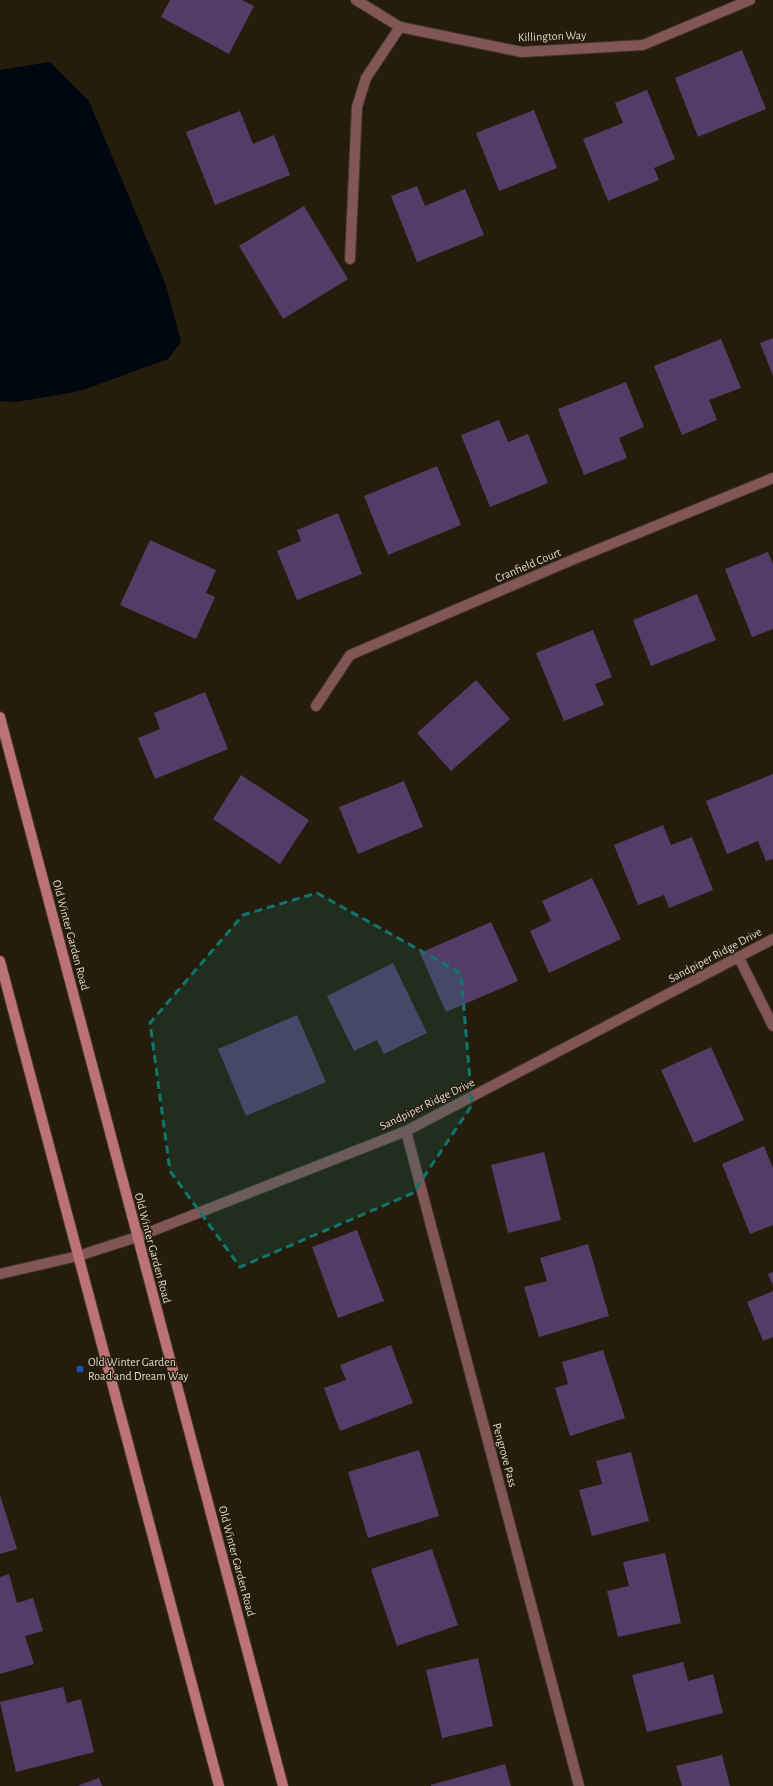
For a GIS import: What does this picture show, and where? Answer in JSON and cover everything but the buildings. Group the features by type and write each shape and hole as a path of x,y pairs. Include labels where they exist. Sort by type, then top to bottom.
{"main road":[{"name":"Old Winter Garden Road","path":"0,717 283,1786"},
{"path":"0,961 219,1786"}],"street":[{"name":"Killington Way","path":"356,0 400,26 522,52 643,44 750,0"},
{"path":"350,259 358,107 366,78 400,26"},
{"name":"Cranfield Court","path":"316,706 350,655 572,560 773,478"},
{"name":"Sandpiper Ridge Drive","path":"0,1274 78,1256 137,1237 406,1131 773,939"},
{"path":"739,958 773,1026"},
{"name":"Pengrove Pass","path":"406,1131 579,1786"}],"highlighted area":[{"path":"317,893 461,973 472,1105 413,1193 240,1267 170,1171 150,1023 243,915"}],"shaded area":[{"path":"50,62 89,101 166,285 181,342 168,359 80,391 16,402 0,401 0,70"}],"place":[{"name":"Old Winter Garden Road and Dream Way","path":"80,1369"}]}
